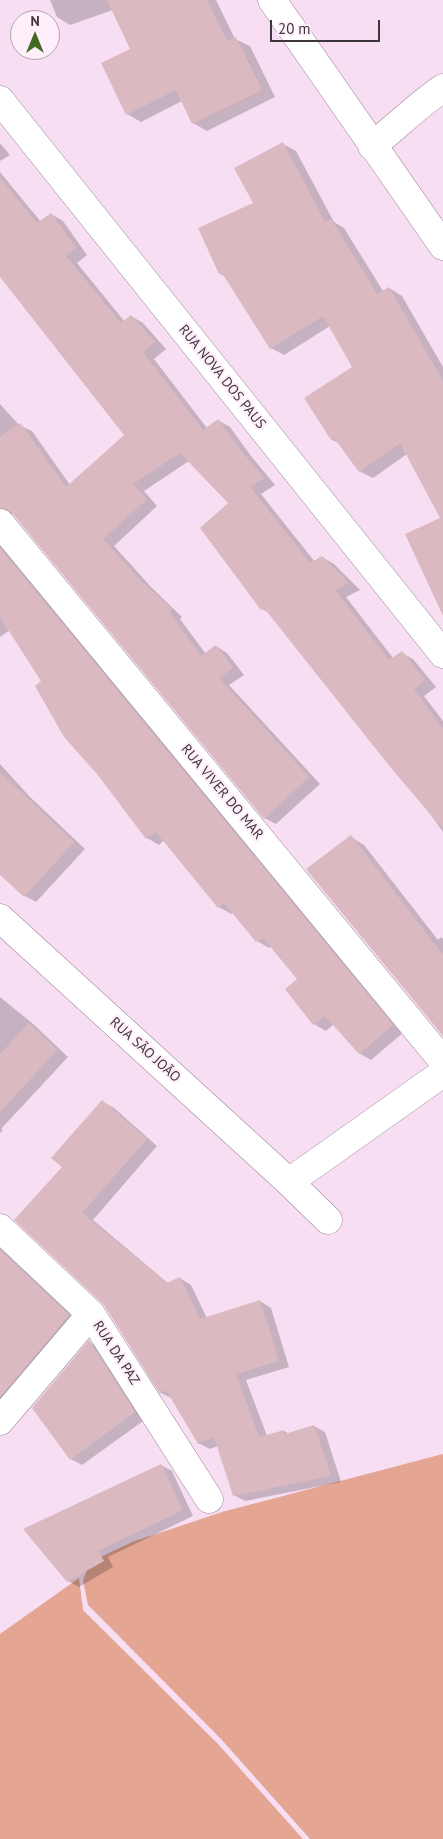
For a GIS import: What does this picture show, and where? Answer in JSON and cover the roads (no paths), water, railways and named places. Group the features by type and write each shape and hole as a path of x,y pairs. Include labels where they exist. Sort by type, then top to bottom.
{"street":[{"path":"272,0 443,246"},
{"path":"372,146 404,120 422,102 443,88"},
{"name":"RUA NOVA DOS PAUS","path":"0,100 443,654"},
{"name":"RUA VIVER DO MAR","path":"0,523 443,1061"},
{"name":"RUA SÃO JOÃO","path":"0,918 289,1182 328,1220"},
{"path":"289,1182 443,1073"},
{"name":"RUA DA PAZ","path":"0,1228 91,1314 209,1499"},
{"path":"0,1421 91,1314"}]}
